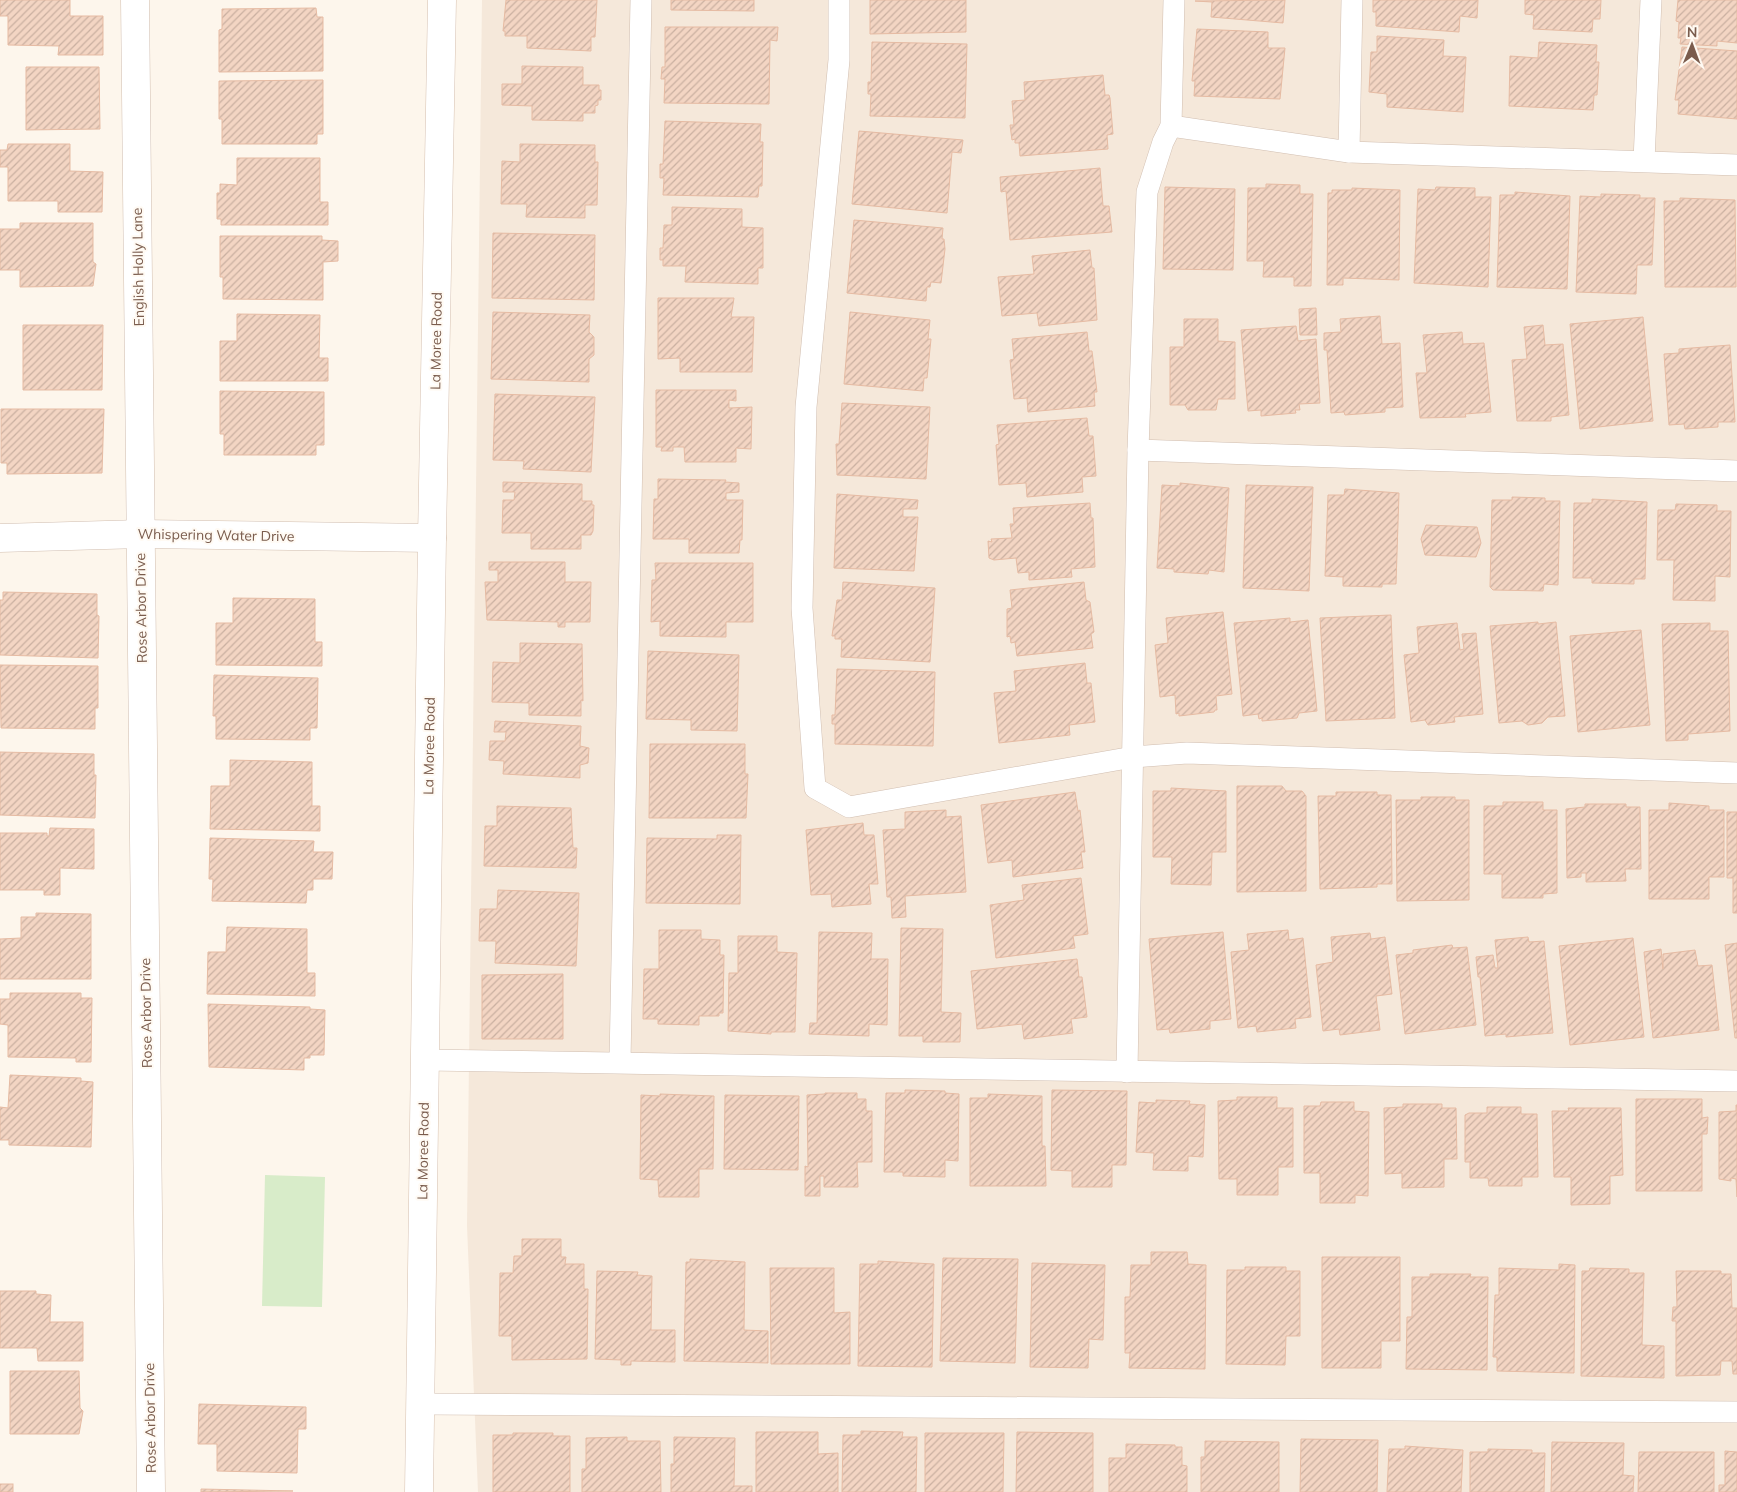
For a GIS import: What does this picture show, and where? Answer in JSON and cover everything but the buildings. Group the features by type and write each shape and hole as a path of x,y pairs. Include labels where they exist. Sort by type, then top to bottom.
{"street":[{"name":"English Holly Lane","path":"135,0 141,534"},
{"name":"La Moree Road","path":"419,1492 432,538 442,0"},
{"name":"Whispering Water Drive","path":"0,538 141,534 432,538"},
{"name":"Rose Arbor Drive","path":"141,534 151,1492"}],"lane":[{"path":"620,1061 641,0"},
{"path":"839,0 839,60 806,407 802,608 815,788 849,807 1133,757 1187,753 1737,773"},
{"path":"1127,1072 1138,450 1147,192 1171,126 1174,0"},
{"path":"1349,152 1352,0"},
{"path":"1644,161 1651,0"},
{"path":"1171,126 1349,152 1737,165"},
{"path":"1138,450 1737,471"},
{"path":"425,1060 620,1061 1127,1072 1737,1081"},
{"path":"420,1404 1737,1412"}],"shaded area":[{"path":"482,0 1737,0 1737,1492 478,1492 467,1226"}],"green space":[{"path":"265,1175 325,1177 322,1307 262,1306"}]}
